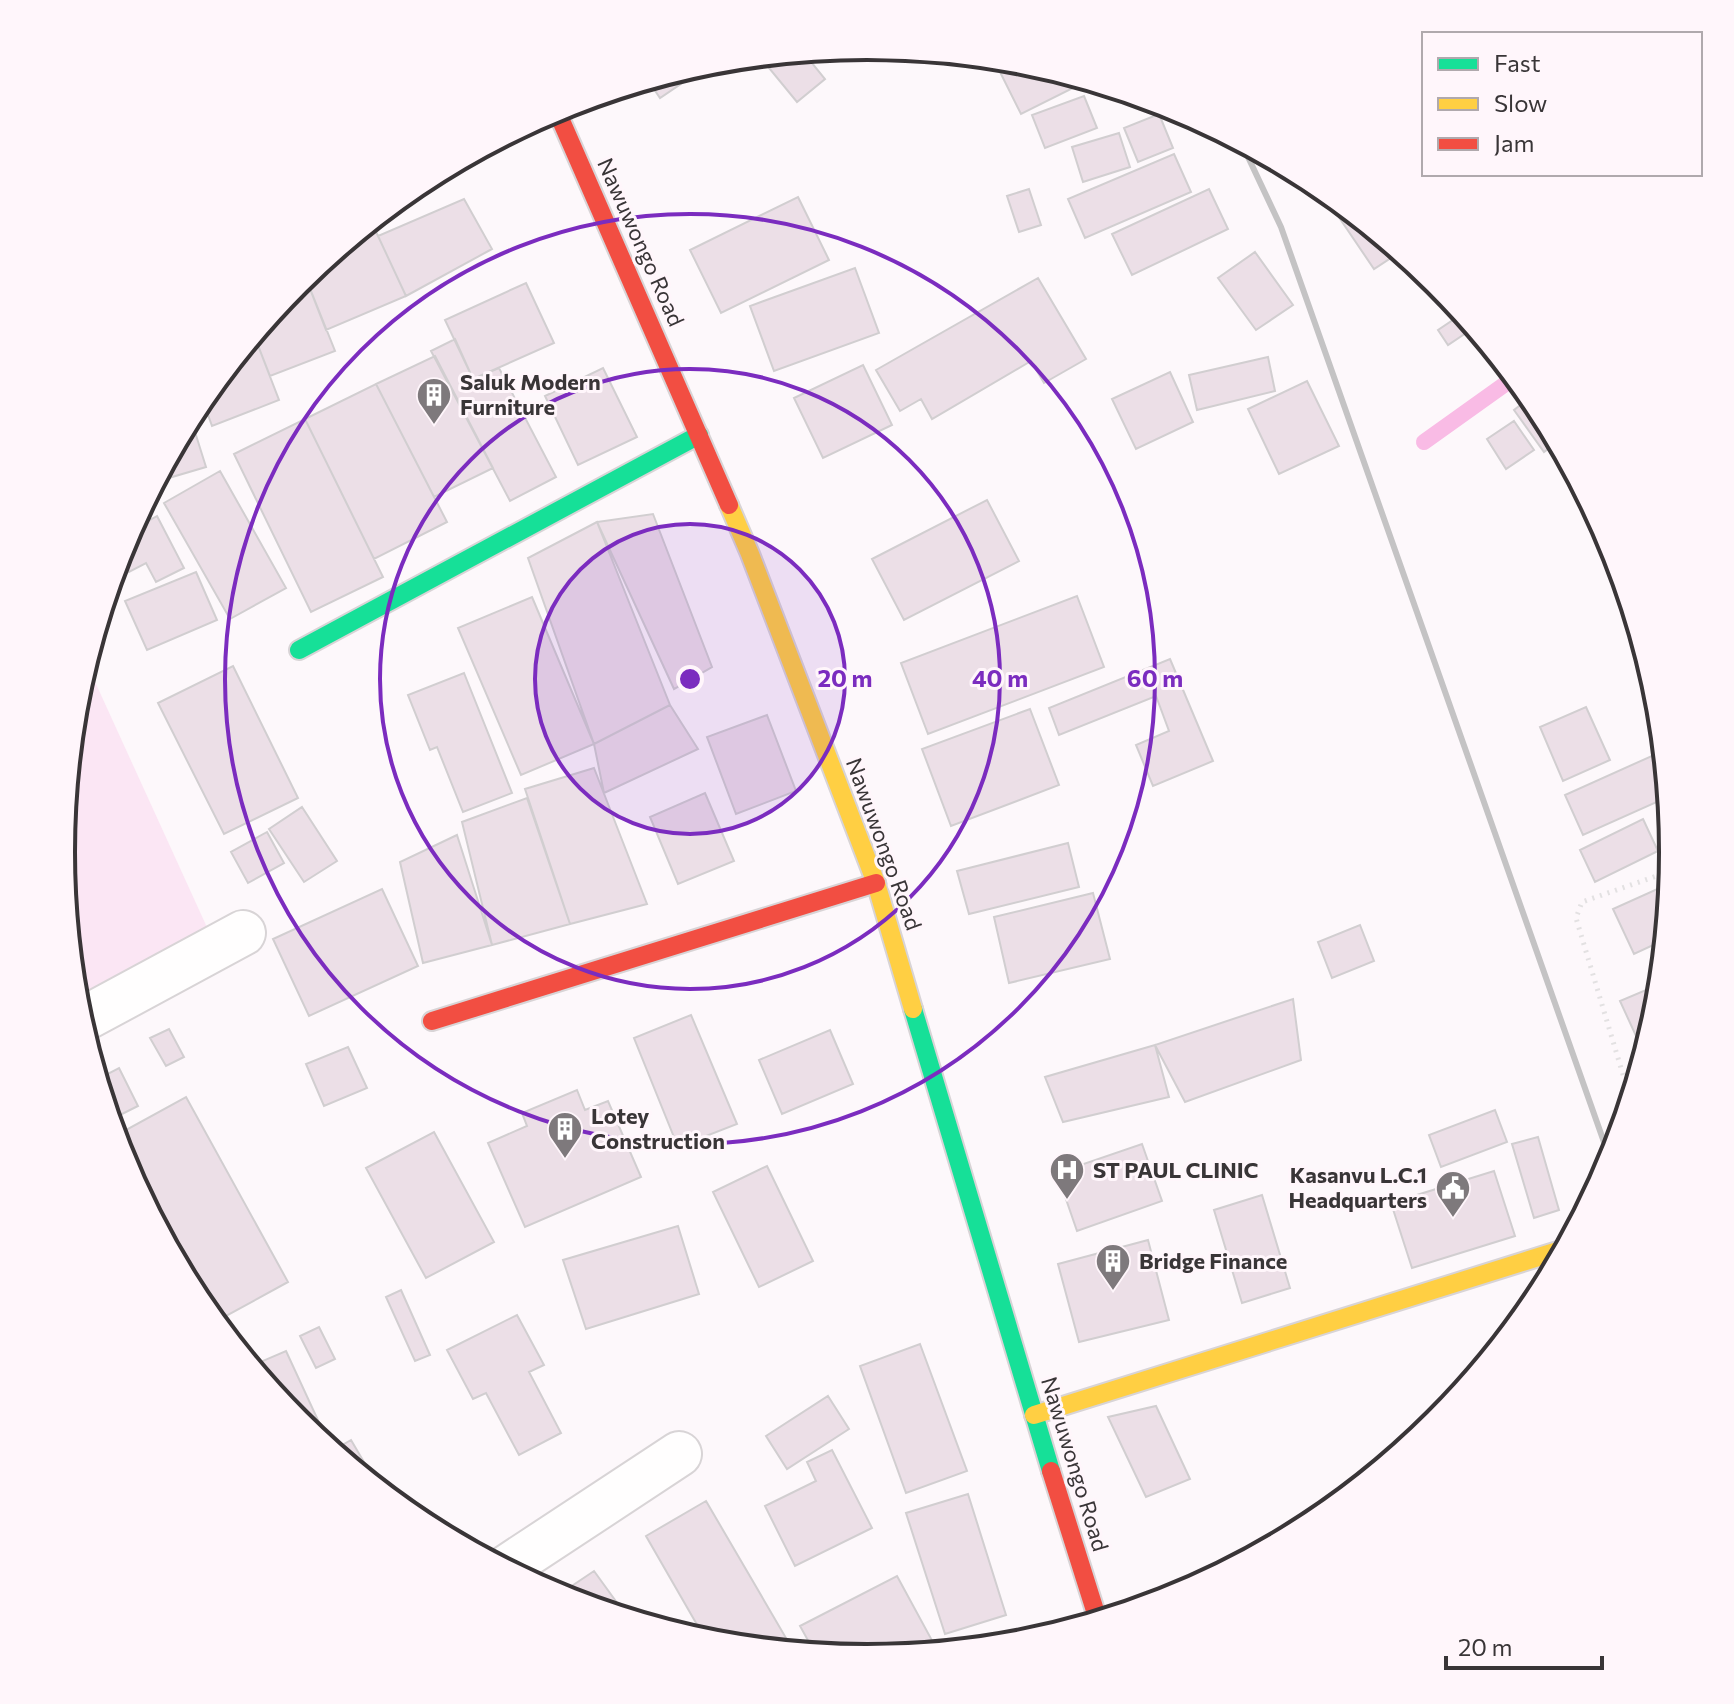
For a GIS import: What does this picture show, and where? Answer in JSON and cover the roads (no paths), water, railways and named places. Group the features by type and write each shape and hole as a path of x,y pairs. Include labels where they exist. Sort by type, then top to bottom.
{"street":[{"name":"Nawuwongo Road","path":"561,121 750,554 876,883 1095,1610"},
{"path":"299,650 699,435"},
{"path":"432,1021 876,883"},
{"path":"92,1015 243,933"},
{"path":"1034,1415 1550,1254"},
{"path":"516,1561 679,1454"}],"waterway":[{"path":"1424,442 1505,384"}],"railway":[{"path":"1249,159 1281,227 1604,1142"}],"place":[{"name":"Saluk Modern Furniture","path":"434,426"},
{"name":"Lotey Construction","path":"565,1160"},
{"name":"ST PAUL CLINIC","path":"1067,1201"},
{"name":"Kasanvu L.C.1 Headquarters","path":"1453,1219"},
{"name":"Bridge Finance","path":"1113,1292"}]}
